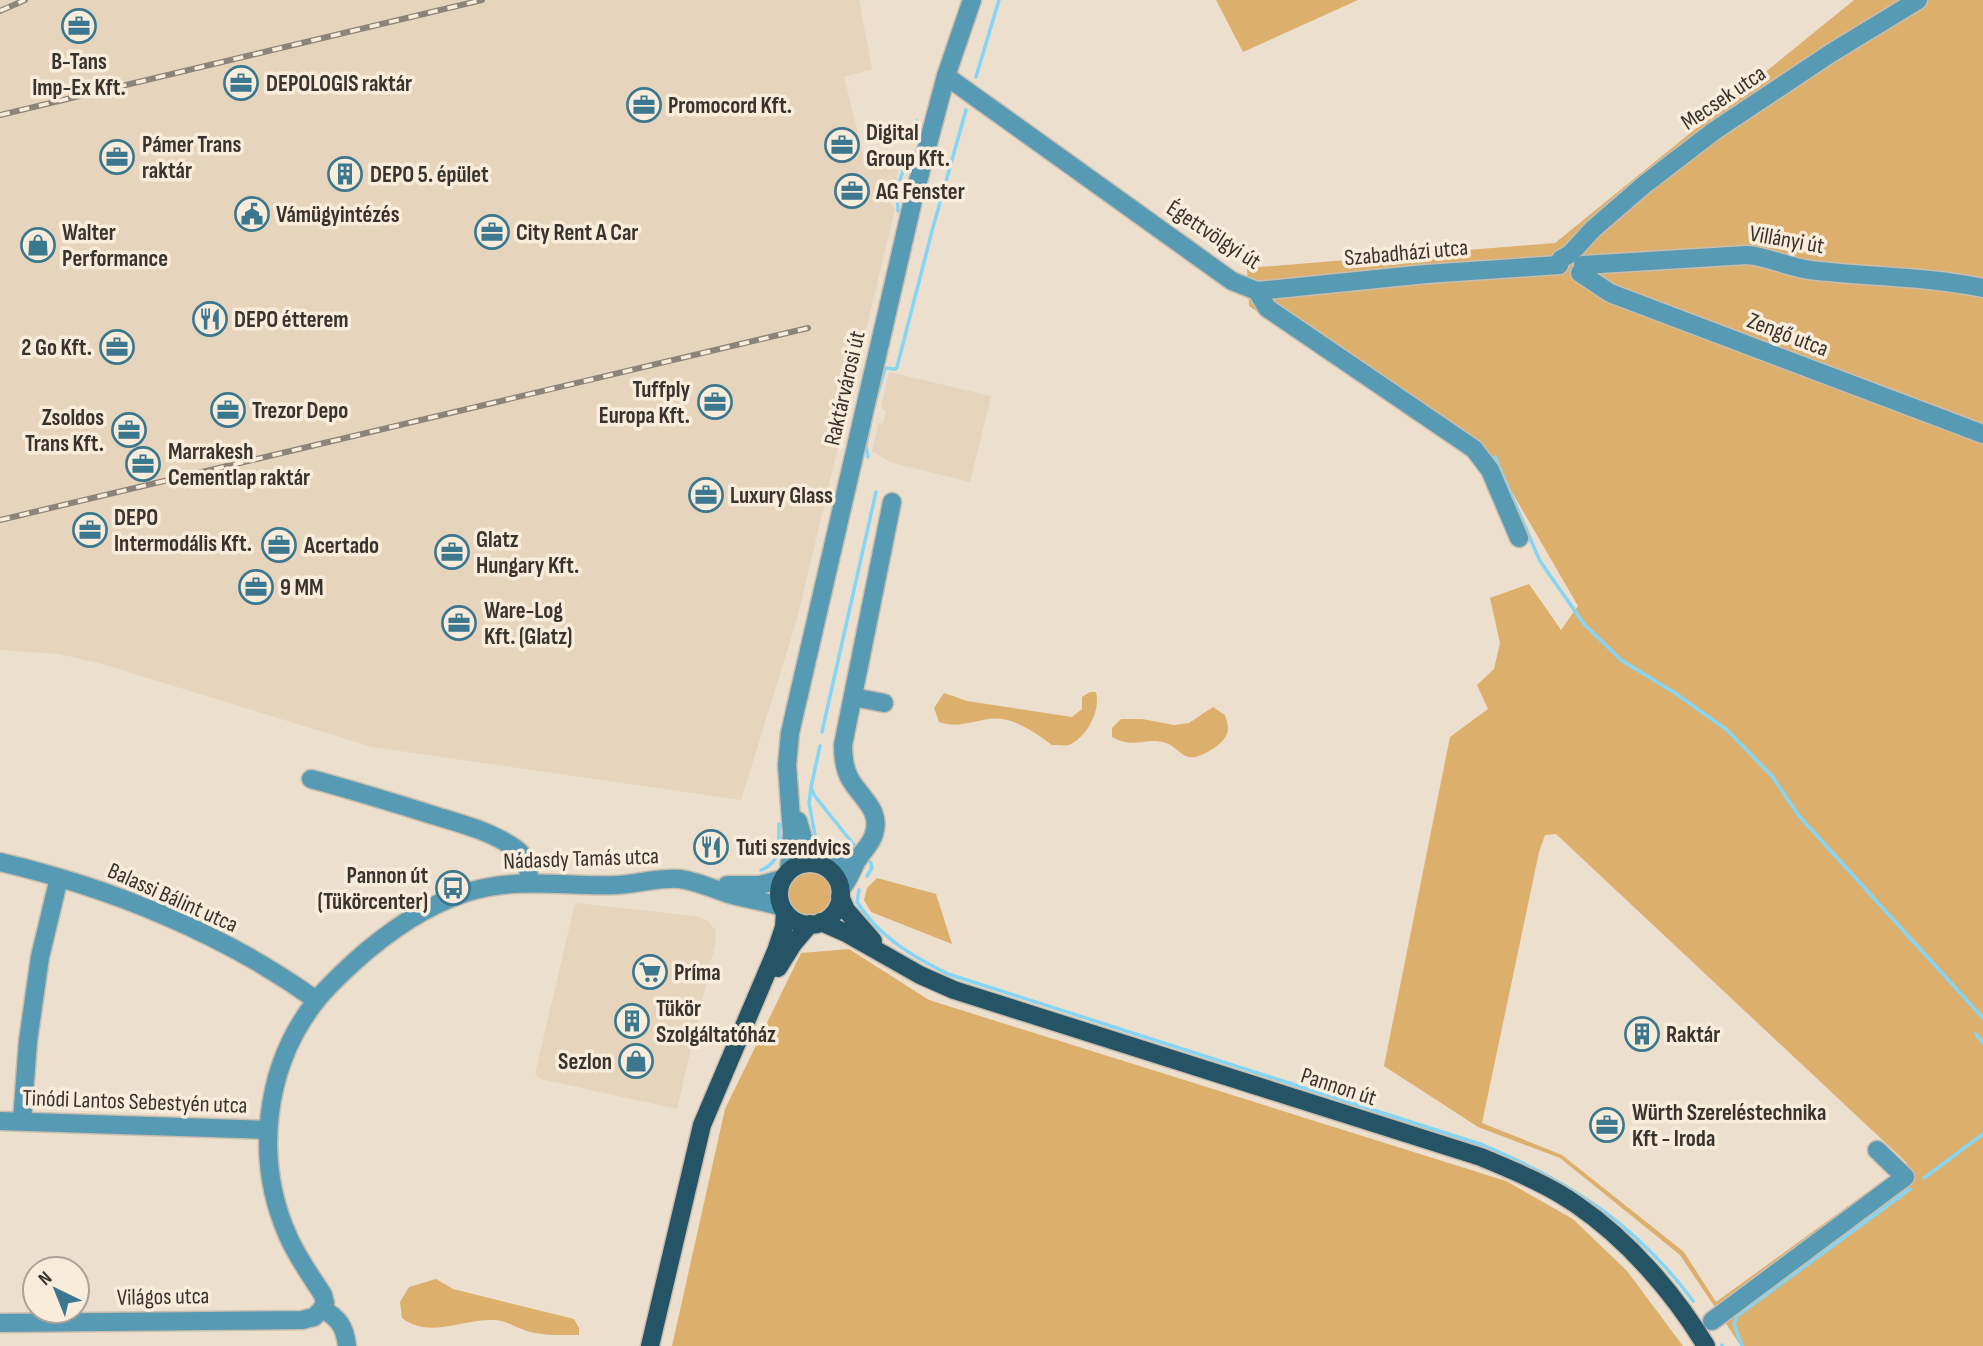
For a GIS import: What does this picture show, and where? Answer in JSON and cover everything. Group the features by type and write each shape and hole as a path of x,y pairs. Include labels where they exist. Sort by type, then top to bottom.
{"main road":[{"path":"786,875 801,864 824,867"},
{"name":"Raktárvárosi út","path":"824,867 836,878 840,893"},
{"name":"Raktárvárosi út","path":"742,1033 780,941 783,910 779,893 786,875"},
{"path":"650,1346 695,1151 710,1103 742,1033 786,954 816,923 835,912 840,893"},
{"name":"Pannon út","path":"840,893 846,910 859,928 899,964"},
{"path":"783,910 796,921 816,923"},
{"name":"Pannon út","path":"816,923 846,933 899,964 954,990 1481,1157 1534,1180 1577,1205 1621,1242 1665,1289 1706,1346"}],"street":[{"name":"Raktárvárosi út","path":"786,875 792,833 788,765 790,733 890,296 946,76 972,0"},
{"name":"Mecsek utca","path":"1573,264 1593,229 1645,184 1714,131 1831,53 1918,0"},
{"name":"Égettvölgyi út","path":"946,76 1232,281 1257,291 1267,308 1474,449 1490,470 1519,538"},
{"name":"Villányi út","path":"1573,264 1747,255 1765,257 1807,270 1946,282 1983,288"},
{"name":"Szabadházi utca","path":"1257,291 1426,274 1573,264"},
{"name":"Zengő utca","path":"1573,264 1610,293 1983,434"},
{"path":"840,893 859,858 869,847 876,824 871,806 856,788 844,766 843,745 891,502"},
{"path":"853,696 884,703"},
{"path":"311,779 375,796 494,838 516,849 526,859 529,882"},
{"name":"Raktárvárosi út","path":"789,791 804,845 824,867"},
{"path":"824,867 859,858"},
{"name":"Balassi Bálint utca","path":"0,862 105,892 163,915 231,949 316,1000"},
{"name":"Nádasdy Tamás utca","path":"322,1309 325,1303 323,1295 292,1246 279,1213 269,1166 268,1130 273,1094 283,1060 299,1026 316,1000 339,976 383,938 417,914 475,891 529,882 584,886 680,879 715,887 760,885 786,875"},
{"path":"22,1121 27,1041 40,957 59,878"},
{"name":"Nádasdy Tamás utca","path":"715,887 725,893 763,901 783,910"},
{"name":"Tinódi Lantos Sebestyén utca","path":"0,1121 268,1130"},
{"path":"1712,1321 1905,1177 1877,1150"},
{"path":"322,1309 336,1317 345,1330 347,1346"},
{"name":"Világos utca","path":"0,1322 302,1320 314,1317 322,1309"}],"shaded area":[{"path":"0,0 859,0 872,69 844,77 865,162 902,156 891,203 895,209 797,619 741,800 372,747 102,664 59,654 0,650"},
{"path":"1216,0 1358,0 1243,52"},
{"path":"1854,0 1983,0 1983,1346 1741,1346 1680,1255 1560,1158 1478,1127 1384,1066 1450,737 1488,709 1477,685 1494,669 1500,643 1490,598 1529,584 1561,630 1578,606 1487,449 1392,402 1249,306 1247,268 1555,243","holes":["1556,834 1907,1163 1716,1302 1684,1252 1562,1155 1482,1123 1539,852 1545,835"]},
{"path":"889,372 991,396 970,482 892,463 872,451 878,424 883,423 886,411 881,407"},
{"path":"1096,692 1097,699 1091,722 1082,736 1067,745 1052,745 1030,730 1006,720 988,719 946,724 939,722 934,708 944,693 967,701 1072,717 1082,709 1082,697"},
{"path":"1213,707 1225,715 1227,733 1215,748 1198,756 1186,756 1169,744 1159,741 1134,743 1112,737 1112,728 1121,719 1142,719 1174,725 1189,723"},
{"path":"809,872 825,879 832,895 825,911 809,918 793,911 786,895 793,879"},
{"path":"877,878 936,894 952,944 871,912 864,900 867,888"},
{"path":"575,903 695,916 708,921 716,931 677,1109 541,1079 535,1074"},
{"path":"849,949 929,1000 1506,1181 1573,1219 1627,1271 1683,1346 672,1346 725,1109 801,953"},
{"path":"436,1279 453,1289 574,1319 579,1335 537,1333 494,1320 444,1327 422,1327 402,1318 400,1302 409,1287"}],"waterway":[{"path":"976,77 999,0"},
{"path":"875,403 885,368 897,367 966,110"},
{"path":"910,140 917,121"},
{"path":"900,180 907,158"},
{"path":"897,191 898,211"},
{"path":"868,457 866,446 870,426"},
{"path":"1495,457 1540,561 1584,624 1621,660 1675,693 1727,730 1772,776 1799,816 1983,1018"},
{"path":"822,732 876,492"},
{"path":"820,746 811,787 814,795 858,850"},
{"path":"811,789 809,803 815,835"},
{"path":"761,870 776,857 779,824"},
{"path":"866,857 872,868 867,876"},
{"path":"859,890 857,902 875,925 909,953 948,974 1483,1145 1514,1159 1572,1190 1625,1228 1649,1250 1693,1301"},
{"path":"1976,1034 1983,1043"},
{"path":"1924,1178 1983,1134"},
{"path":"1742,1346 1734,1324 1737,1316 1910,1189"}],"railway":[{"path":"0,11 25,0"},
{"path":"0,115 482,0"},
{"path":"0,520 808,328"}],"place":[{"name":"B-Tans Imp-Ex Kft.","path":"79,26"},
{"name":"DEPOLOGIS raktár","path":"241,83"},
{"name":"Promocord Kft.","path":"644,105"},
{"name":"Digital Group Kft.","path":"842,145"},
{"name":"Pámer Trans raktár","path":"117,157"},
{"name":"DEPO 5. épület","path":"345,174"},
{"name":"AG Fenster","path":"852,191"},
{"name":"Vámügyintézés","path":"252,214"},
{"name":"City Rent A Car","path":"492,232"},
{"name":"Walter Performance","path":"38,245"},
{"name":"DEPO étterem","path":"210,319"},
{"name":"2 Go Kft.","path":"117,347"},
{"name":"Tuffply Europa Kft.","path":"715,402"},
{"name":"Trezor Depo","path":"228,410"},
{"name":"Zsoldos Trans Kft.","path":"129,430"},
{"name":"Marrakesh Cementlap raktár","path":"143,464"},
{"name":"Luxury Glass","path":"706,495"},
{"name":"DEPO Intermodális Kft.","path":"90,530"},
{"name":"Acertado","path":"279,545"},
{"name":"Glatz Hungary Kft.","path":"452,552"},
{"name":"9 MM","path":"256,587"},
{"name":"Ware-Log Kft. (Glatz)","path":"459,623"},
{"name":"Tuti szendvics","path":"711,847"},
{"name":"Pannon út (Tükörcenter)","path":"453,888"},
{"name":"Príma","path":"650,972"},
{"name":"Tükör Szolgáltatóház","path":"632,1021"},
{"name":"Raktár","path":"1642,1034"},
{"name":"Sezlon","path":"636,1061"},
{"name":"Würth Szereléstechnika Kft - Iroda","path":"1607,1125"}]}
